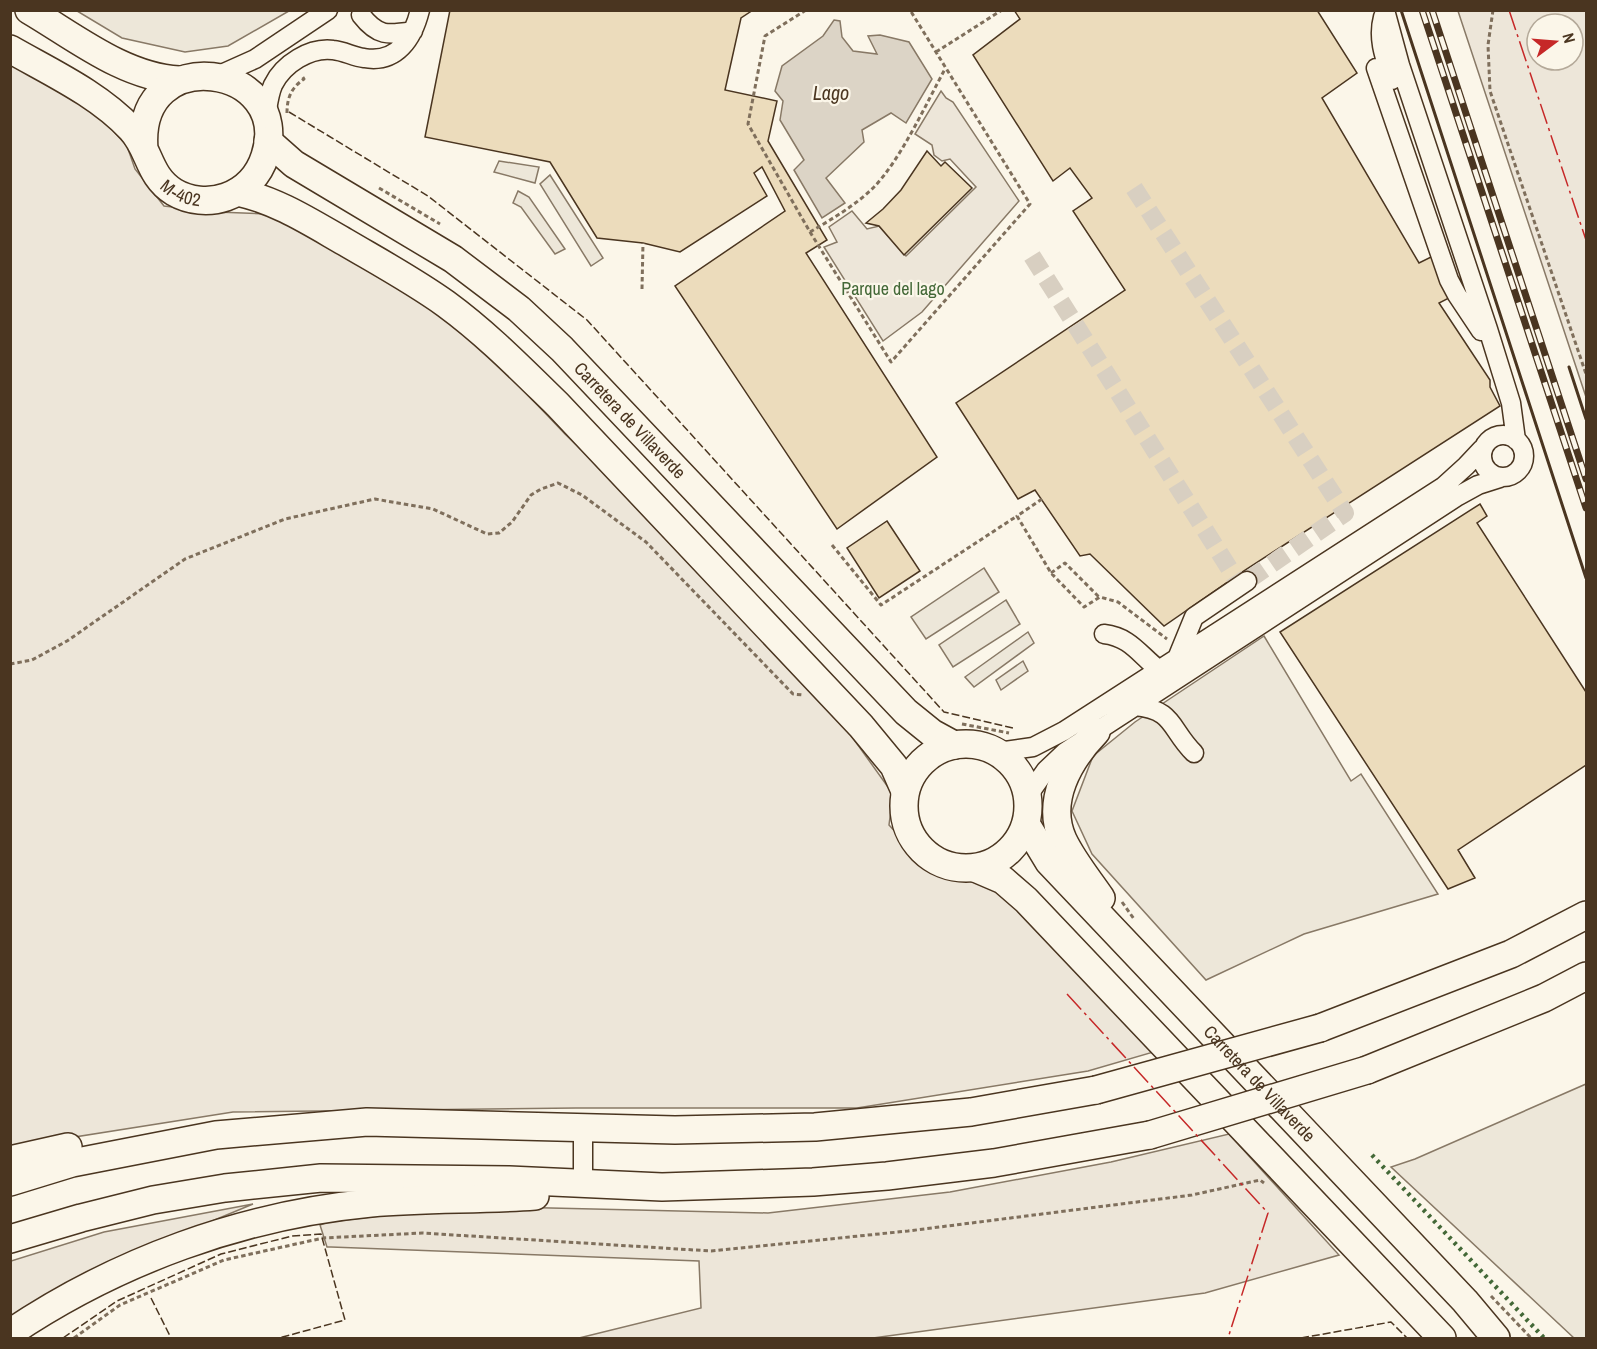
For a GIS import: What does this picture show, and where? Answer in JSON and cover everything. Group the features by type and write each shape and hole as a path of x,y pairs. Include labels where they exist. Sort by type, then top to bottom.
{"highway":[{"path":"29,10 129,69 156,78 179,80"},
{"path":"10,49 101,102 132,130 144,149"},
{"path":"144,149 145,125 151,109 165,90 179,80 193,76 217,76 235,83 250,93 267,128 260,170 247,186 238,192"},
{"name":"Carretera de Villaverde","path":"267,128 294,164 435,247 519,309 568,356 902,707 932,733 954,745"},
{"name":"M-402","path":"144,149 150,165 161,181 184,197 210,201 238,192"},
{"path":"238,192 263,198 301,217 432,294 480,330 558,405 888,757 905,791 905,819 913,839 920,847 928,855 945,865 975,868 1003,880 1026,900 1436,1334"},
{"path":"1096,732 1080,750 1065,775 1058,806 1058,825 1072,856 1144,964"},
{"path":"905,791 914,773 926,759 954,745 980,746 998,752 1016,769 1024,782 1027,797 1026,824 1008,852 995,861 975,868"},
{"name":"Carretera de Villaverde","path":"1026,824 1049,862 1465,1301 1496,1338"},
{"path":"10,1160 92,1141 216,1135 367,1122 675,1130 815,1127 971,1112 1096,1090 1320,1028 1510,954 1587,915"},
{"path":"10,1333 63,1300 138,1263 222,1233 293,1215 371,1203 487,1199 662,1187 813,1182 887,1176 994,1163 1150,1135 1367,1070 1544,998 1587,976"},
{"path":"10,1182 72,1163 216,1135"},
{"path":"10,1239 153,1200 225,1188 321,1178 509,1179 662,1187"},
{"path":"1465,1301 1506,1338"}],"street":[{"path":"217,76 255,59 328,10"},
{"path":"267,128 274,82 288,66 302,57 325,50 366,59 382,58 397,52 409,41 420,10"},
{"path":"1371,10 1370,49 1434,238 1457,296 1481,332"},
{"path":"1385,10 1380,30 1381,44 1417,160 1462,287 1497,363"},
{"path":"1027,797 1058,757 1458,496 1478,485 1514,474 1522,465 1523,450 1516,440 1512,407 1400,65 1385,10"},
{"path":"361,15 371,28 390,34 413,31"},
{"path":"998,752 1026,749 1049,740 1444,486 1467,466 1486,442 1498,436 1508,436 1516,440"},
{"path":"1482,449 1481,457 1485,468 1491,475 1500,478"},
{"path":"1178,656 1194,617 1247,581"},
{"path":"1104,634 1117,635 1127,641 1158,669"},
{"path":"1127,641 1136,665 1132,686"},
{"path":"1135,706 1152,708 1162,713 1194,753"},
{"path":"583,1128 583,1184"}],"path":[{"path":"806,10 765,36 748,124 810,232 891,363 1030,204 910,10"},
{"path":"936,52 1002,10"},
{"path":"1493,10 1488,45 1490,91 1587,374"},
{"path":"810,232 837,216 874,187 896,158 945,69"},
{"path":"642,289 643,243"},
{"path":"10,664 32,660 67,641 185,559 285,519 375,499 433,509 487,534 499,533 512,522 531,495 558,483 582,495 646,542 793,694 832,696"},
{"path":"832,545 881,605 1042,499"},
{"path":"1017,516 1051,573 1084,607 1100,597"},
{"path":"1051,573 1065,563 1100,597 1118,602 1165,636 1178,656"},
{"path":"74,1338 120,1305 224,1260 323,1238 422,1233 711,1251 908,1231 1192,1195 1260,1180 1270,1186"}],"green space":[{"path":"1458,11 1586,11 1586,397"},
{"path":"11,54 104,121 127,146 135,169 164,206 217,212 268,214 365,266 471,335 565,434 674,539 845,727 893,794 889,825 924,863 974,879 1014,903 1157,1051 1088,1071 857,1108 576,1108 233,1112 11,1147"},
{"name":"Parque del lago","path":"941,91 953,102 1019,201 922,312 883,341 824,247 837,242 829,227 852,211 867,229 879,226 906,256 976,187 950,159 942,161 934,155 932,145 915,134"},
{"path":"1229,1134 1339,1255 1205,1293 873,1338 579,1338 701,1308 699,1261 327,1247 320,1225 328,1222 414,1212 505,1207 768,1213 950,1192 1111,1162"},
{"path":"253,1204 80,1276 11,1316 11,1261 104,1232"}],"shaded area":[{"path":"77,11 289,11 228,46 185,52 122,38"},
{"path":"499,161 539,167 535,183 494,172"},
{"path":"550,175 603,258 591,266 540,184"},
{"path":"518,191 529,197 565,249 555,254 521,207 513,203"},
{"path":"984,568 999,592 926,639 911,617"},
{"path":"1006,600 1020,624 953,667 939,645"},
{"path":"1028,632 1034,643 974,687 965,677"},
{"path":"1264,636 1351,781 1361,774 1438,894 1304,934 1206,980 1092,854 1072,811 1093,756 1135,722"},
{"path":"1023,661 1028,671 1001,690 996,680"},
{"path":"1586,1084 1586,1338 1574,1338 1391,1167 1415,1159"}],"water":[{"name":"Lago","path":"834,20 840,21 842,37 853,51 877,54 868,36 880,35 909,42 932,79 906,123 891,113 862,130 864,142 826,178 845,203 822,218 794,170 804,160 780,120 783,101 775,91 782,66 823,36"}],"building":[{"path":"450,10 753,10 741,18 725,90 777,101 768,141 827,240 806,253 937,457 837,529 675,286 785,211 762,167 754,173 767,196 680,252 643,243 597,238 550,162 425,137"},
{"path":"1014,10 1317,10 1357,73 1322,98 1419,263 1433,256 1449,298 1439,303 1490,380 1490,387 1500,406 1242,572 1164,626 1090,554 1080,556 1035,490 1018,499 956,403 1125,290 1073,211 1092,198 1070,168 1053,181 973,55 1020,19"},
{"path":"927,151 941,166 945,162 972,188 904,255 879,226 866,223 901,190"},
{"path":"1480,504 1487,516 1477,523 1586,692 1586,765 1458,850 1475,878 1448,889 1280,632"},
{"path":"887,521 920,571 879,598 847,548"}],"tunnel":[{"path":"1134,188 1345,513 1247,581"},
{"path":"1032,256 1246,595"}],"railway":[{"path":"1422,10 1586,508"},
{"path":"1432,10 1586,479"}],"hedge":[{"path":"1372,1155 1544,1338"}],"fence":[{"path":"289,112 428,196 587,320 944,712 1013,728"},
{"path":"63,1338 117,1301 221,1254 292,1236 321,1234 345,1320 279,1338"},
{"path":"151,1298 171,1338"},
{"path":"1301,1338 1391,1322 1407,1338"}],"wall":[{"path":"1401,10 1586,578"},
{"path":"1569,367 1586,419"}],"power":[{"path":"1509,10 1586,240"},
{"path":"1067,994 1268,1213 1228,1338"}]}
